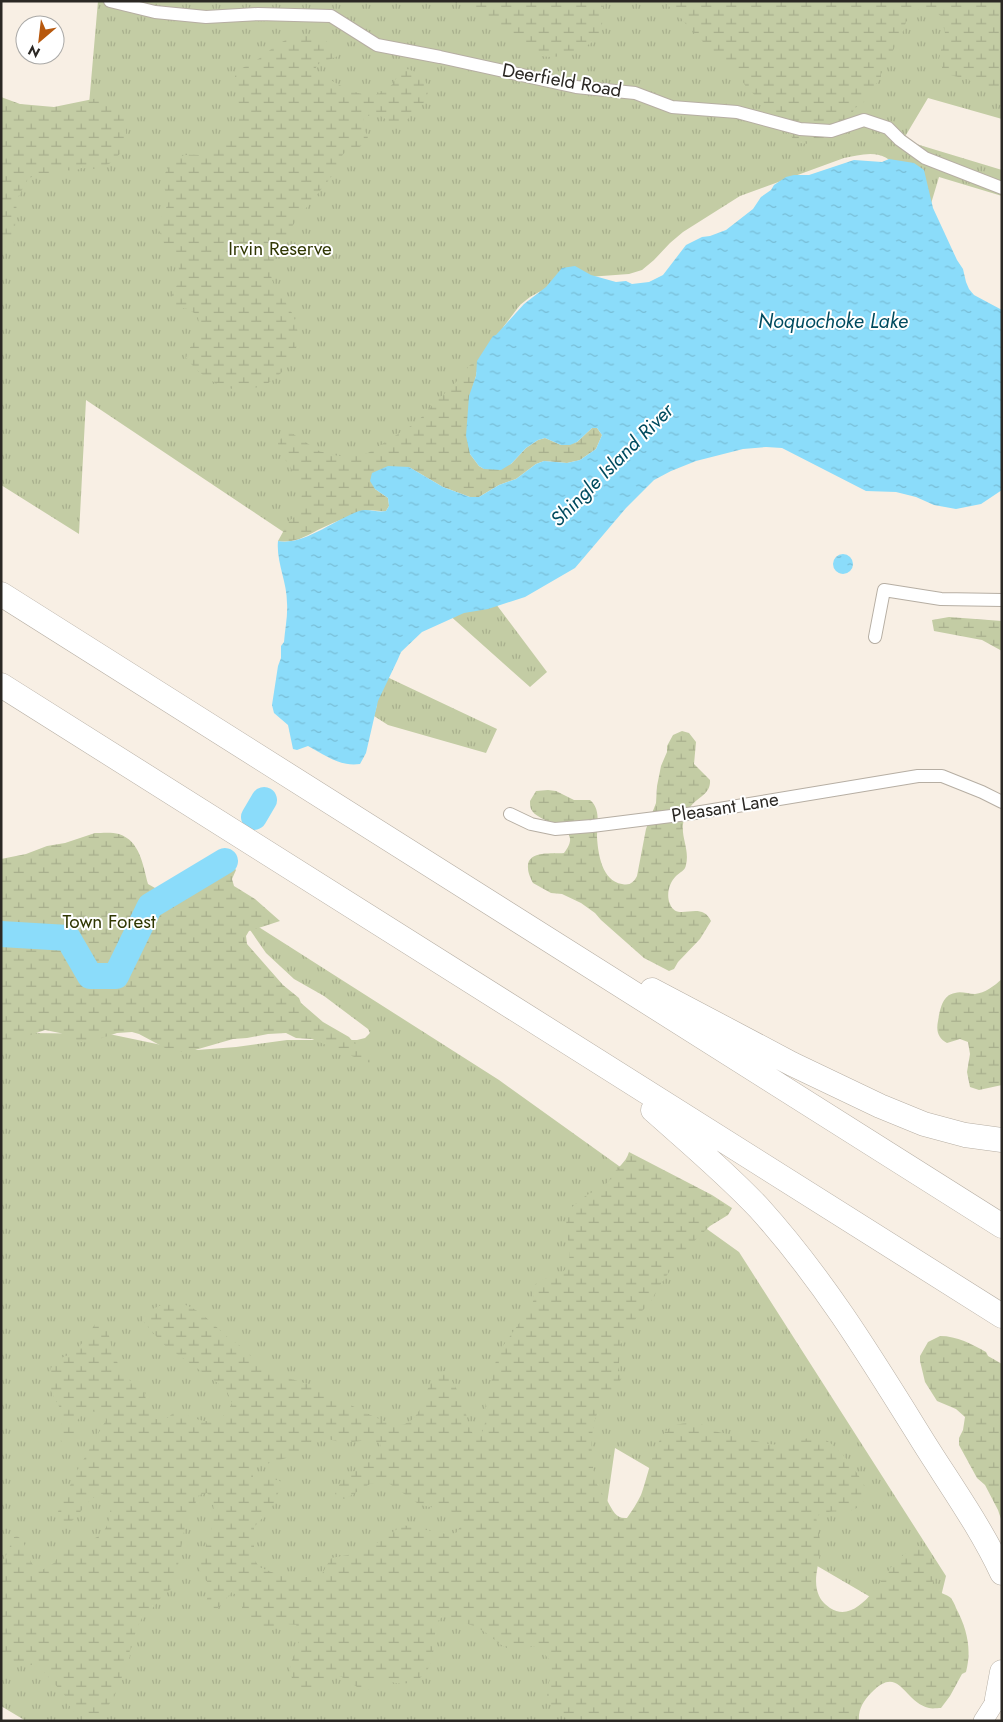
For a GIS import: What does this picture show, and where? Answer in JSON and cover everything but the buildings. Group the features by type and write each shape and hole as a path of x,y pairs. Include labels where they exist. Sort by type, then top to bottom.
{"highway":[{"path":"1,594 549,942 1002,1226"},
{"path":"1,684 1002,1316"},
{"path":"549,942 671,999 765,1050 862,1098 924,1124 965,1135 1002,1140"},
{"path":"602,1064 737,1186 777,1229 811,1270 845,1317 881,1373 984,1539 1002,1573"},
{"path":"999,1695 1002,1672"}],"street":[{"name":"Deerfield Road","path":"110,1 154,12 206,17 258,14 331,16 377,45 440,56 576,87 635,92 672,107 738,112 800,129 831,131 864,120 888,128 900,140 926,158 1002,188"},
{"path":"875,637 884,590 941,599 1002,600"},
{"name":"Pleasant Lane","path":"510,814 531,824 555,829 695,813 918,776 942,776 1002,802"},
{"path":"983,1721 999,1695"}],"green space":[{"name":"Irvin Reserve","path":"98,1 1002,1 1002,119 928,98 903,140 1002,170 1002,196 939,177 930,207 900,169 886,158 870,154 844,158 740,196 683,232 642,270 629,274 588,277 539,292 520,305 504,326 479,370 291,537 86,400 79,534 1,485 1,101 88,116"},
{"path":"445,1 604,1 602,29 595,40 575,52 561,56 546,57 526,49 498,23 486,15 466,6"},
{"path":"664,1 1002,1 1002,95 966,79 950,75 943,70 939,59 945,33 941,16 925,7 915,11 906,22 881,77 863,103 855,108 850,117 835,131 827,134 825,138 808,144 800,143 794,140 772,111 747,88 735,71 723,63"},
{"path":"302,34 324,40 336,50 339,55 319,64 315,71 350,90 369,95 378,94 386,90 408,69 423,76 429,89 425,102 417,106 402,127 396,126 380,115 375,114 364,118 362,125 368,137 365,142 361,146 345,152 337,169 282,242 272,267 271,275 275,286 295,321 298,340 296,349 286,367 273,380 257,387 233,389 219,385 206,378 186,358 199,332 198,315 185,308 176,310 172,308 172,294 178,283 179,269 176,258 164,244 159,230 160,220 167,206 168,199 162,181 168,167 178,157 203,155 217,150 237,130 239,126 238,97 235,87 235,76 239,70 289,38"},
{"path":"1,97 20,104 54,107 98,98 110,101 116,105 125,117 126,133 123,151 109,164 95,169 81,168 75,171 64,170 39,173 28,179 17,199 14,241 12,245 1,247"},
{"path":"477,361 476,376 470,396 470,454 479,466 484,469 511,464 526,448 545,438 561,445 577,442 592,428 597,428 602,435 596,449 580,460 567,463 544,461 536,464 516,479 499,485 479,497 470,497 443,487 409,467 375,489 388,498 389,506 386,511 367,511 327,525 296,540 278,541 300,506 302,493 290,466 279,452 278,443 283,434 290,432 319,451 333,455 349,457 368,453 417,422 452,387 470,365"},
{"path":"496,604 547,672 530,687 447,613"},
{"path":"949,617 1002,621 1002,651 982,640 934,631 932,620"},
{"path":"368,668 497,729 486,753 388,725 374,716 377,705"},
{"path":"682,731 689,733 696,742 694,764 710,780 710,785 706,792 691,806 683,822 687,857 686,865 672,882 668,893 669,900 673,909 678,912 701,912 707,915 711,921 700,939 678,962 674,969 669,971 644,958 595,913 581,903 562,894 551,893 533,883 528,870 531,858 547,853 564,853 570,836 559,826 535,814 531,808 530,801 536,791 548,790 556,791 574,800 590,800 596,808 598,817 597,837 602,866 615,882 629,884 637,876 646,829 656,803 657,786 667,746 673,735"},
{"name":"Town Forest","path":"95,833 119,834 132,842 140,854 148,884 162,892 174,889 216,862 229,862 236,870 232,879 234,886 255,899 280,921 249,931 246,936 247,944 283,985 299,998 301,1003 323,1022 349,1037 355,1044 374,1055 377,1060 376,1063 366,1062 312,1039 296,1038 286,1033 233,1039 188,1052 169,1050 132,1032 117,1033 93,1041 81,1042 60,1033 45,1030 19,1039 1,1051 1,859 26,854 47,846 65,843"},
{"path":"254,924 499,1080 739,1252 946,1576 932,1633 615,1448 576,1721 26,1721 1,1706 1,1045 30,1033 109,1034 176,1048 197,1050 287,1040 357,1040 365,1038 370,1033 368,1029 324,996 294,979 266,953 248,927"},
{"path":"1002,979 1002,1085 979,1090 970,1087 967,1072 970,1054 968,1042 960,1039 947,1043 938,1034 937,1028 940,1012 944,1000 951,994 960,992 979,993 989,989"},
{"path":"629,1152 712,1195 732,1208 728,1215 710,1226 683,1252 650,1303 638,1315 621,1344 618,1371 622,1378 601,1407 593,1429 593,1469 599,1489 615,1514 627,1518 641,1495 660,1439 671,1427 678,1425 701,1424 737,1438 772,1444 815,1437 825,1439 841,1453 856,1471 868,1495 856,1509 823,1513 816,1517 820,1542 816,1580 819,1595 830,1608 840,1612 850,1610 868,1597 901,1557 918,1546 927,1552 934,1562 932,1577 935,1588 951,1598 963,1624 969,1655 966,1672 962,1674 941,1708 930,1708 920,1704 901,1687 889,1682 881,1685 866,1699 860,1709 859,1721 569,1721 553,1707 547,1697 552,1669 549,1660 540,1648 533,1646 518,1651 512,1650 501,1645 478,1628 446,1617 439,1620 437,1625 431,1662 427,1670 416,1680 402,1684 381,1679 370,1689 366,1690 358,1688 342,1677 335,1676 303,1691 294,1685 290,1671 299,1641 299,1630 296,1625 283,1625 271,1631 261,1629 247,1617 237,1597 232,1592 215,1611 209,1612 205,1608 210,1585 201,1573 199,1565 210,1533 214,1511 211,1498 207,1493 199,1495 185,1526 175,1582 171,1589 142,1618 136,1630 129,1653 130,1656 113,1698 98,1721 83,1721 79,1718 68,1704 66,1697 38,1665 16,1665 1,1661 1,1567 14,1537 17,1536 21,1540 33,1565 42,1570 54,1563 68,1541 97,1537 102,1533 110,1517 109,1499 102,1494 91,1500 69,1524 63,1526 59,1524 57,1516 77,1471 106,1420 102,1414 88,1410 85,1411 75,1423 75,1440 69,1443 61,1442 62,1416 50,1387 51,1369 58,1360 74,1352 79,1347 95,1324 107,1327 112,1349 122,1374 145,1393 148,1412 152,1417 161,1420 176,1410 200,1420 214,1421 221,1418 227,1412 232,1403 226,1389 163,1344 142,1320 147,1313 156,1307 169,1303 178,1303 187,1305 203,1315 226,1336 272,1371 322,1389 389,1423 405,1424 414,1418 436,1373 445,1371 458,1391 472,1433 477,1439 481,1436 485,1423 486,1399 491,1388 498,1353 532,1305 534,1298 531,1290 535,1284 560,1274 567,1266 569,1251 566,1228 569,1213 574,1205 580,1202 583,1197 608,1182","holes":["317,1436 343,1443 369,1440 380,1443 382,1451 342,1480 335,1493 336,1497 345,1499 370,1484 387,1482 420,1505 451,1511 460,1527 456,1533 446,1534 403,1525 364,1552 331,1558 322,1574 301,1578 279,1575 259,1567 254,1559 254,1527 271,1509 281,1487 280,1481 270,1478 258,1487 253,1480 253,1472 256,1467 300,1454"]},
{"path":"940,1336 952,1337 970,1343 1002,1364 1002,1522 985,1485 977,1478 959,1445 965,1417 956,1409 937,1401 925,1382 920,1356 928,1342"}],"water":[{"name":"Noquochoke Lake","path":"889,159 914,163 924,170 933,208 963,269 969,289 974,295 1002,310 1002,490 981,504 956,509 934,505 916,497 896,492 866,491 782,448 743,449 696,461 654,480 626,508 575,568 525,597 488,609 464,613 422,632 401,652 378,701 366,753 360,764 339,762 308,746 297,750 293,749 288,725 274,713 272,705 281,658 281,646 284,642 287,612 287,595 278,541 298,540 359,511 386,511 389,506 388,498 375,489 370,481 372,473 388,466 409,467 443,487 470,497 479,497 499,485 516,479 536,464 544,461 567,463 580,460 596,449 602,435 597,428 592,428 577,442 570,445 561,445 545,438 538,440 526,448 511,464 501,470 484,469 479,466 470,454 466,436 469,396 476,376 477,361 493,336 524,304 546,287 562,268 575,266 591,275 616,282 626,281 632,284 649,282 663,275 686,245 702,237 726,230 753,209 761,197 786,177 809,175 854,160 882,162"},
{"path":"843,554 850,557 853,564 850,571 843,574 836,571 833,564 836,557"}],"waterway":[{"name":"Shingle Island River","path":"254,817 264,800"},
{"name":"Shingle Island River","path":"1,934 68,938 90,976 116,976 150,906 225,861"}]}
